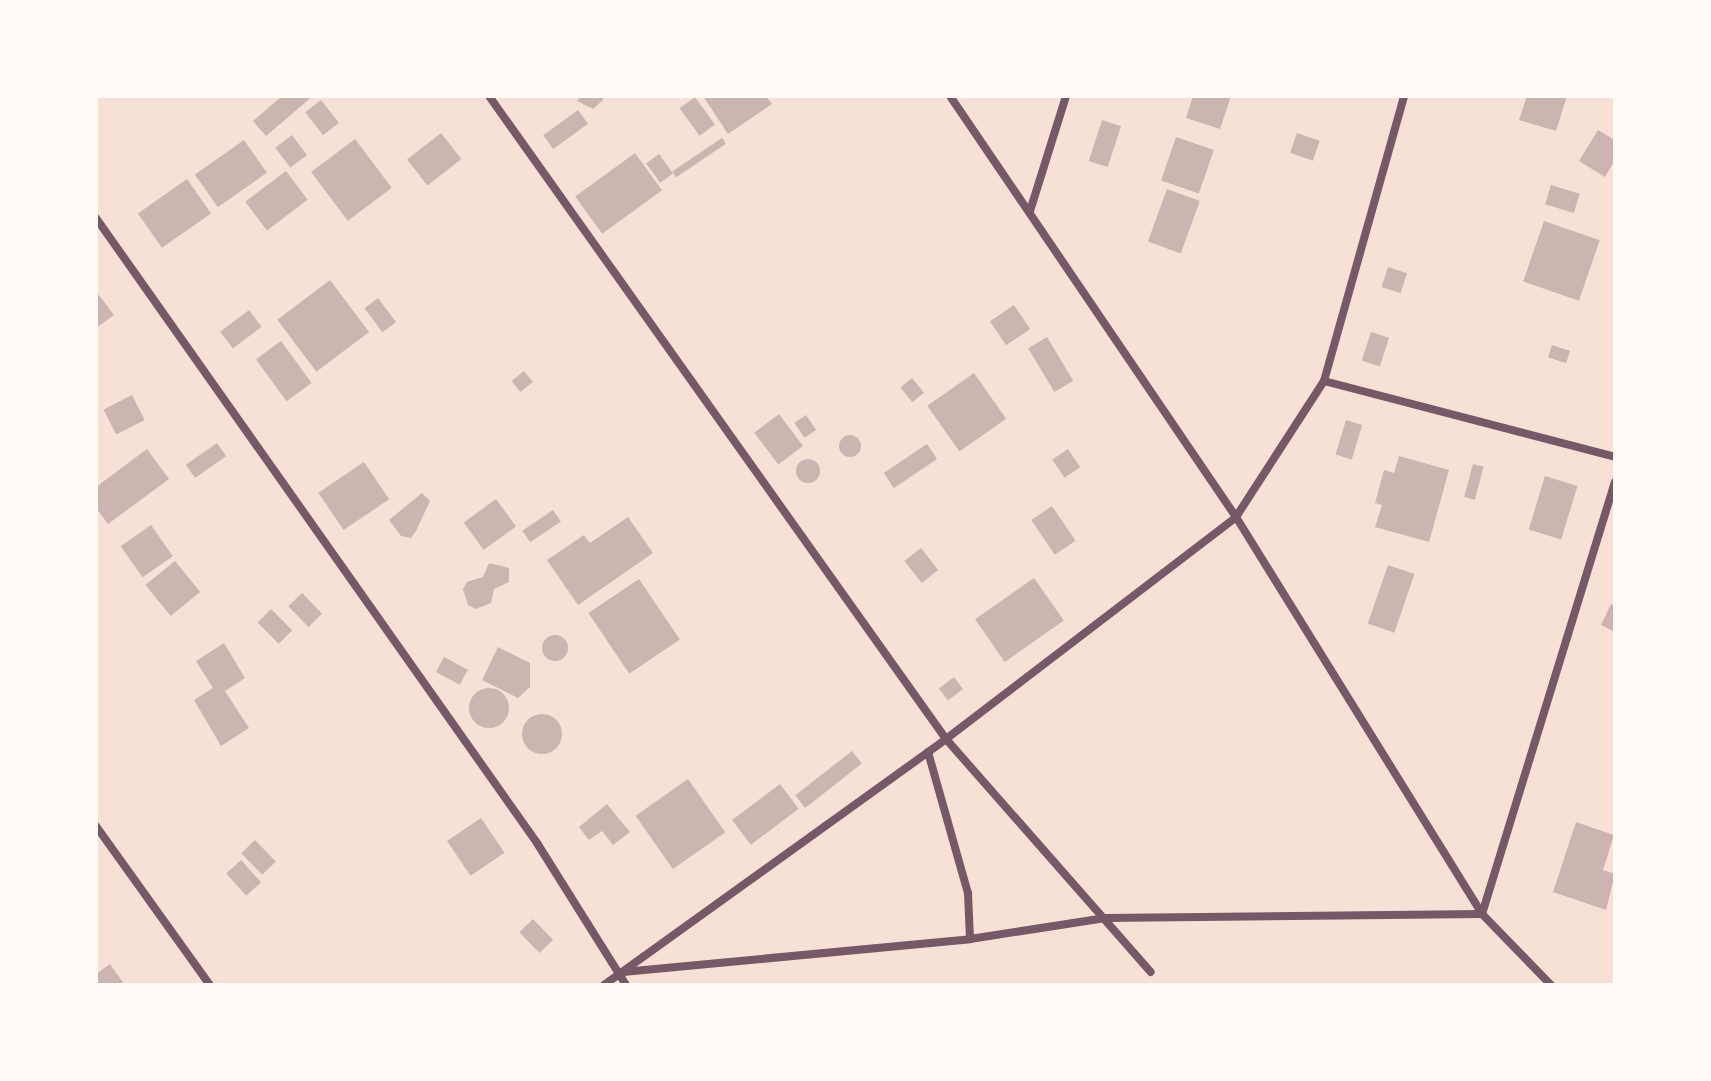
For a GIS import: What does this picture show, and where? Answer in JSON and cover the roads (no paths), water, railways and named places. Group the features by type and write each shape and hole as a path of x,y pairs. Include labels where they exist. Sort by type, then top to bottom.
{"street":[{"path":"489,96 946,739 1151,972"},
{"path":"950,96 1236,517 1482,914 1551,985"},
{"path":"1030,211 1066,96"},
{"path":"604,985 946,739 1236,517 1324,381 1404,96"},
{"path":"96,218 623,972 624,985"},
{"path":"1324,381 1615,457"},
{"path":"1482,914 1615,482"},
{"path":"928,752 968,893 970,939"},
{"path":"96,826 210,985"},
{"path":"623,972 970,939 1105,918 1482,914"}]}
